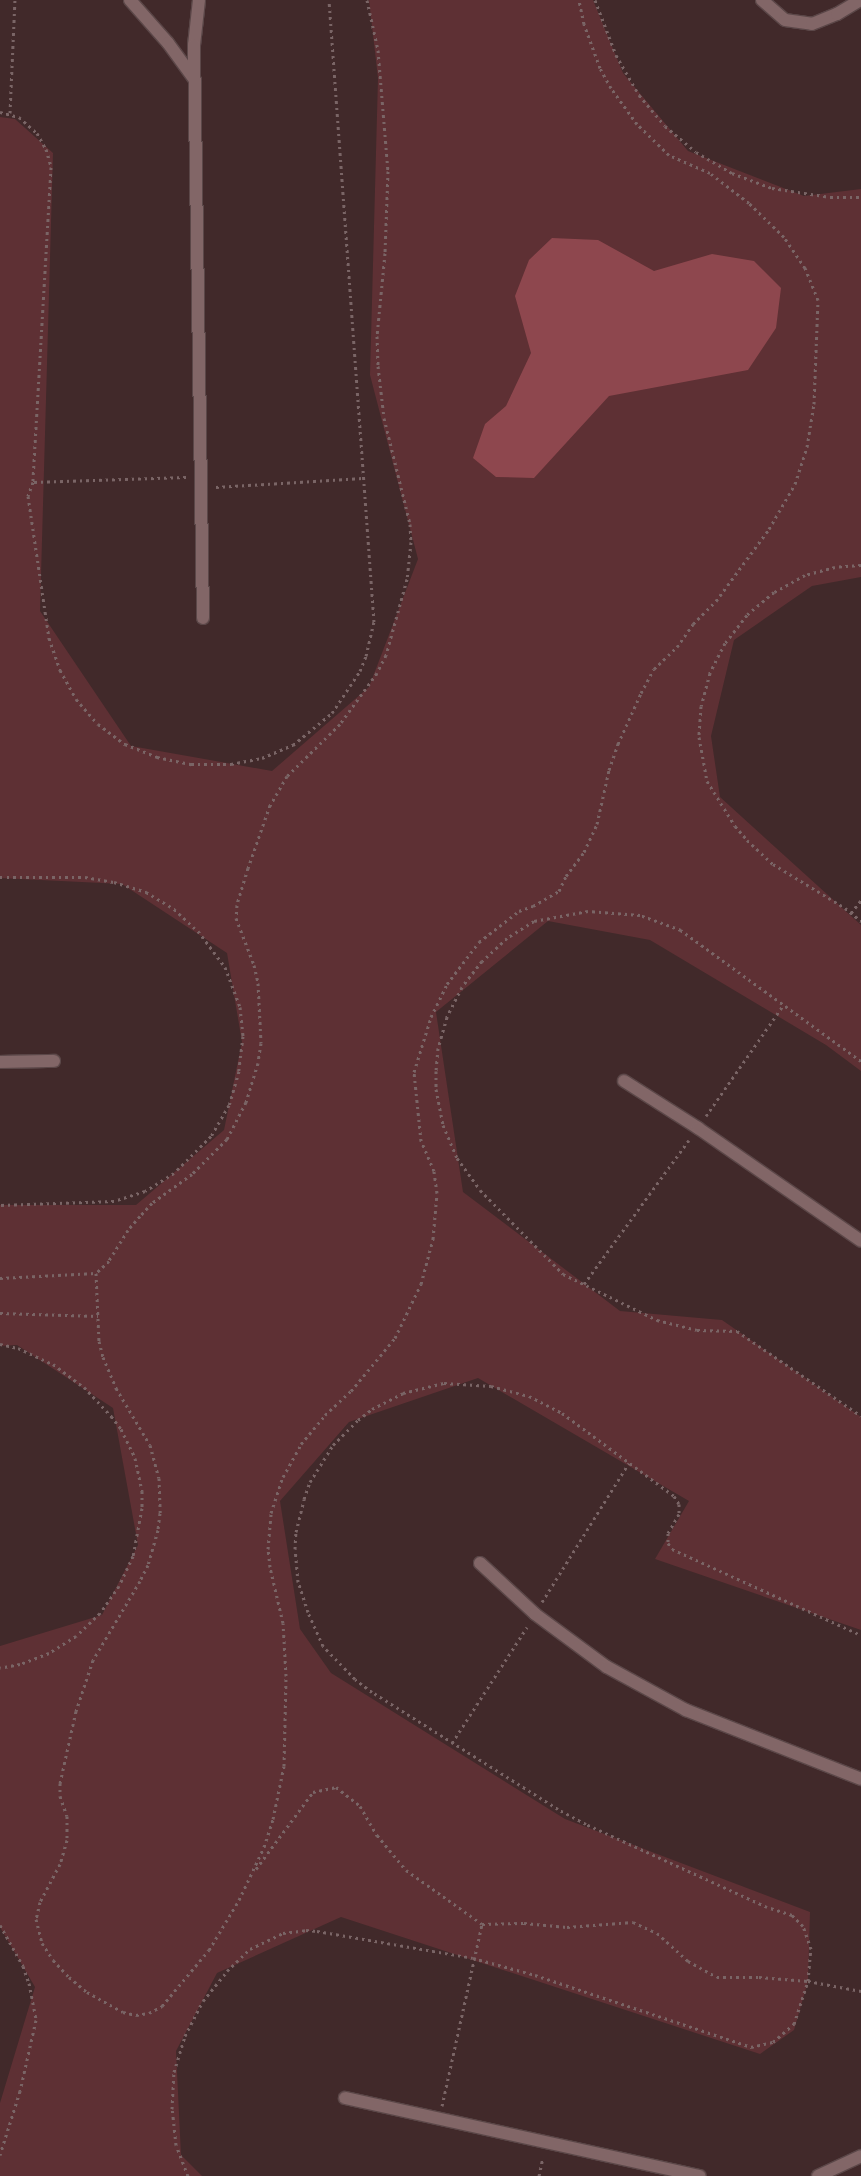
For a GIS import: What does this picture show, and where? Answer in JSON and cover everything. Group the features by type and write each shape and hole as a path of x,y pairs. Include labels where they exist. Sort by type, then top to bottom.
{"street":[{"path":"130,0 168,44 195,80"},
{"path":"199,0 194,45 204,618"},
{"path":"762,0 785,20 812,24 837,14 860,0"},
{"path":"0,1062 54,1062"},
{"path":"624,1081 698,1128 861,1241"},
{"path":"480,1563 535,1614 607,1667 686,1710 861,1779"},
{"path":"345,2098 700,2176"},
{"path":"818,2176 861,2156"}],"path":[{"path":"10,113 15,0"},
{"path":"0,112 10,113 30,126 46,149 52,176 33,482 28,496 49,638 60,670 67,685 98,724 125,744 157,757 191,764 254,760 292,745 320,725 352,686 366,656 374,622 328,0"},
{"path":"0,1278 96,1273 109,1261 128,1230 152,1203 192,1174 227,1139 246,1102 262,1043 256,974 236,918 237,905 248,868 270,805 287,776 340,724 377,673 386,655 407,579 411,542 410,524 384,418 378,366 377,336 385,253 388,171 378,50 367,0"},
{"path":"96,1273 99,1341 109,1373 124,1403 142,1430 155,1461 161,1495 160,1513 158,1530 148,1564 140,1581 92,1660 76,1711 60,1783 60,1796 67,1816 67,1840 60,1864 40,1902 36,1919 38,1935 53,1960 87,1992 123,2012 136,2015 149,2013 162,2006 209,1950 240,1900 273,1819 284,1766 286,1649 283,1623 268,1550 271,1513 282,1477 301,1444 325,1415 351,1391 395,1338 421,1284 432,1239 437,1194 434,1171 422,1140 414,1072 431,1017 447,984 479,942 519,911 533,906 559,891 566,876 584,852 597,824 604,788 618,744 641,693 654,669 677,647 693,624 716,601 768,529 795,484 811,425 818,330 818,300 805,268 784,238 749,203 710,173 669,155 637,124 611,88 600,68 584,24 579,0"},
{"path":"595,0 616,55 639,95 665,126 696,152 732,173 772,188 830,197 861,197"},
{"path":"33,482 201,482 362,478"},
{"path":"861,565 835,567 805,575 774,592 747,615 725,643 710,673 699,722 700,752 707,781 735,826 772,864 861,921"},
{"path":"0,876 85,877 114,882 146,892 174,909 198,931 225,967 240,1007 243,1036 239,1071 228,1105 210,1136 174,1173 145,1191 114,1201 0,1205"},
{"path":"851,913 861,900"},
{"path":"861,1061 681,930 656,920 623,912 579,912 534,921 500,944 472,974 450,1010 438,1048 436,1089 441,1116 449,1142 466,1173 480,1190 563,1274 657,1320 697,1330 737,1331 861,1416"},
{"path":"584,1284 698,1128 784,1004"},
{"path":"0,1313 98,1316"},
{"path":"0,1344 18,1348 53,1364 84,1387 121,1428 135,1458 142,1490 142,1508 134,1556 120,1586 100,1613 76,1636 50,1653 20,1664 0,1668"},
{"path":"188,2176 176,2145 172,2109 173,2082 185,2036 203,2001 227,1971 250,1949 277,1935 306,1930 473,1958 535,1976 751,2047 773,2042 794,2024 808,1981 811,1949 803,1926 792,1915 767,1907 586,1824 388,1703 355,1678 324,1646 302,1598 295,1566 294,1549 299,1515 310,1482 323,1460 345,1432 372,1409 417,1388 458,1382 491,1386 529,1396 562,1413 674,1496 680,1504 679,1514 668,1533 668,1543 672,1549 861,1635"},
{"path":"252,1874 312,1792 336,1787 360,1806 377,1835 406,1870 482,1924 524,1923 567,1927 633,1922 657,1933 688,1961 717,1977 758,1977 808,1981 861,1991"},
{"path":"440,2118 473,1958 482,1924"},
{"path":"0,1925 23,1966 29,1983 36,2020 20,2091 0,2155"}],"shaded area":[{"path":"369,0 593,0 623,73 688,151 804,196 861,189 861,577 812,586 734,640 711,736 720,797 861,925 861,1071 826,1045 650,940 548,921 436,1012 463,1192 620,1311 722,1320 861,1417 861,1630 655,1559 689,1501 478,1378 349,1422 280,1501 300,1629 331,1673 565,1819 810,1912 808,1981 794,2030 760,2054 341,1917 217,1973 176,2051 181,2155 202,2176 0,2176 0,2103 35,1987 0,1927 0,1646 102,1615 138,1545 113,1408 17,1345 0,1346 0,1205 136,1205 224,1130 242,1042 227,953 122,884 0,878 0,117 15,119 53,153 40,611 131,746 272,771 369,687 418,559 370,375 378,78"},
{"path":"552,238 598,240 654,271 712,254 754,261 781,288 776,328 748,370 609,396 534,478 496,477 473,458 485,424 506,406 531,353 515,296 529,260"}]}
